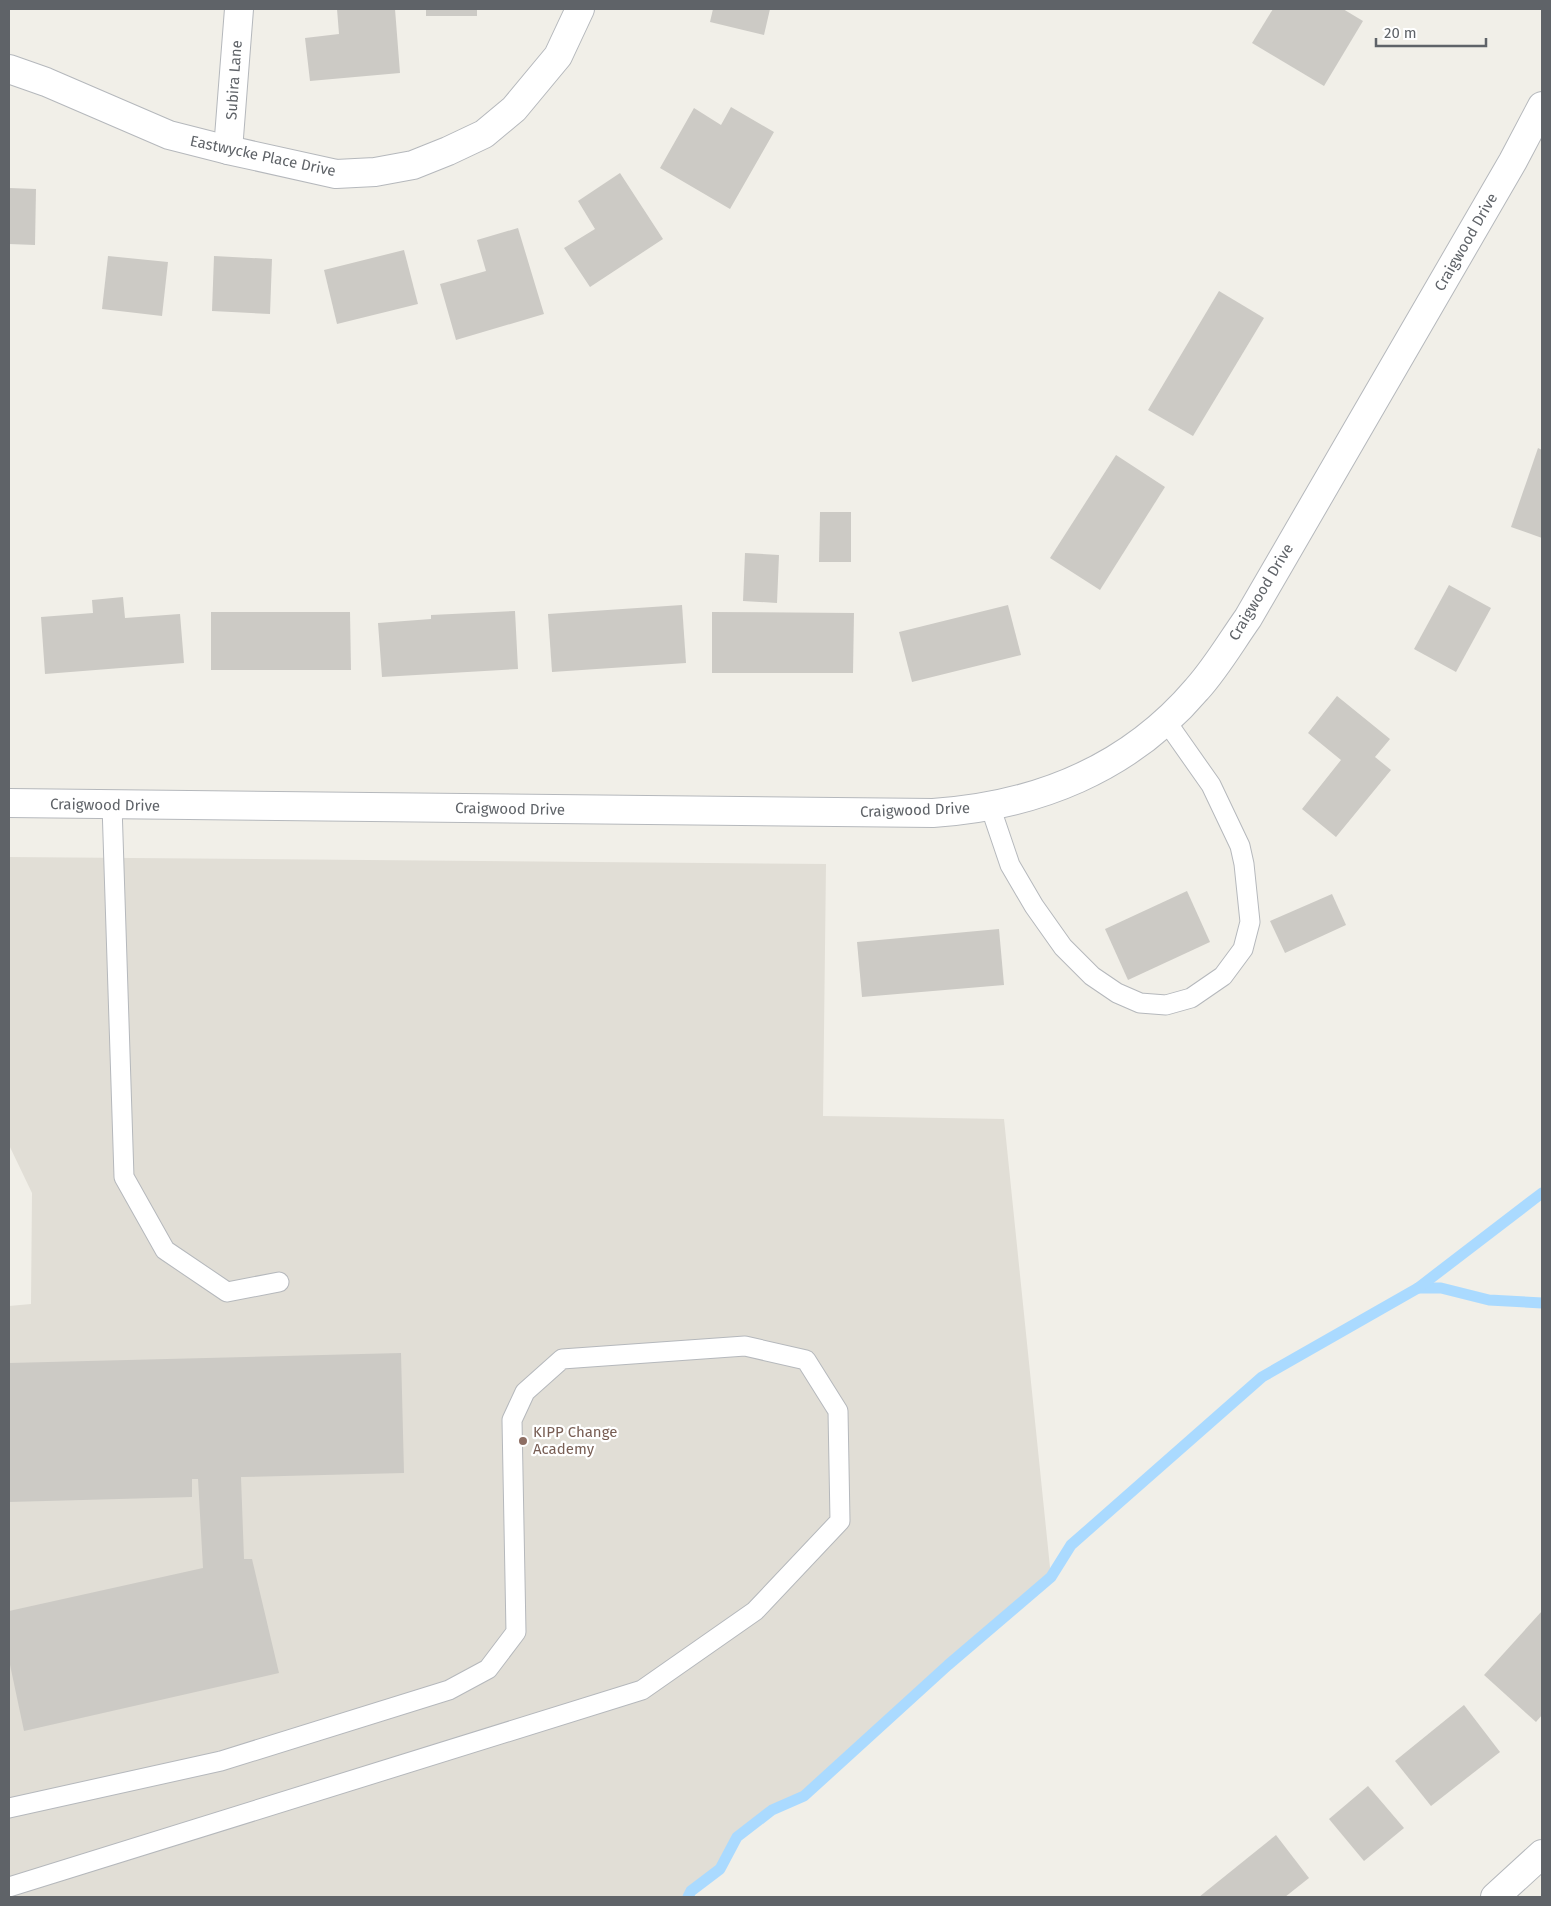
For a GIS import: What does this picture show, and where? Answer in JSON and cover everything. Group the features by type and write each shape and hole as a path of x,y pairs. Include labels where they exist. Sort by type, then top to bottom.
{"street":[{"name":"Subira Lane","path":"228,150 239,9"},
{"name":"Eastwycke Place Drive","path":"9,69 46,82 169,135 336,174 375,172 413,165 484,134 514,108 558,56 580,9"},
{"name":"Craigwood Drive","path":"9,803 923,813 965,811 1026,798 1057,788 1111,762 1166,721 1198,689 1248,618 1513,160 1542,106"},
{"path":"1495,1897 1542,1854"}],"lane":[{"path":"990,806 1010,865 1034,906 1063,947 1092,976 1117,993 1140,1004 1166,1005 1191,998 1223,976 1243,949 1250,922 1244,864 1240,846 1211,785 1166,721"},
{"path":"112,805 124,1177 165,1250 188,1266 227,1292 279,1282"},
{"path":"9,1808 221,1761 449,1690 488,1669 516,1632 512,1420 525,1392 562,1359 745,1346 806,1360 838,1410 840,1521 755,1612 642,1690 9,1887"}],"shaded area":[{"name":"KIPP Change Academy","path":"9,857 826,864 823,1116 1004,1119 1051,1577 948,1665 804,1796 772,1810 737,1837 720,1869 691,1891 688,1897 9,1897 9,1306 31,1304 32,1193 9,1145"}],"building":[{"path":"337,9 395,9 400,73 310,81 305,38 339,34"},
{"path":"426,9 477,9 477,16 426,16"},
{"path":"713,9 770,9 764,35 710,22"},
{"path":"1273,9 1343,9 1363,21 1324,86 1252,43"},
{"path":"731,107 774,132 730,209 660,168 694,108 721,125"},
{"path":"620,173 663,239 590,287 564,248 595,229 578,201"},
{"path":"9,188 36,189 35,245 9,244"},
{"path":"518,228 544,314 456,340 440,284 486,271 477,240"},
{"path":"404,250 418,304 337,324 324,270"},
{"path":"108,256 168,262 162,316 102,309"},
{"path":"214,256 272,259 270,314 212,311"},
{"path":"1219,291 1264,318 1193,436 1148,410"},
{"path":"1538,448 1542,450 1542,538 1511,527"},
{"path":"1116,455 1165,487 1100,590 1050,558"},
{"path":"820,512 851,512 851,562 819,562"},
{"path":"745,553 779,555 777,603 743,601"},
{"path":"1449,585 1491,608 1456,672 1414,649"},
{"path":"123,597 125,618 180,614 184,663 45,674 41,617 93,613 92,600"},
{"path":"682,605 686,663 552,672 548,614"},
{"path":"1008,605 1021,655 912,682 899,632"},
{"path":"515,611 518,669 382,677 378,623 431,619 431,615"},
{"path":"211,612 350,612 351,670 211,670"},
{"path":"712,612 854,613 853,673 712,673"},
{"path":"1337,696 1390,739 1375,757 1391,770 1336,837 1302,809 1341,760 1308,733"},
{"path":"1187,891 1210,942 1128,980 1105,929"},
{"path":"1332,894 1346,925 1285,953 1270,921"},
{"path":"999,929 1004,985 862,997 857,942"},
{"path":"401,1353 404,1473 241,1477 244,1559 252,1559 279,1673 24,1731 9,1660 9,1611 203,1568 198,1479 192,1479 192,1497 9,1502 9,1363"},
{"path":"1542,1611 1542,1715 1536,1722 1484,1675"},
{"path":"1464,1705 1500,1752 1431,1806 1395,1761"},
{"path":"1368,1786 1404,1828 1364,1861 1329,1819"},
{"path":"1276,1835 1309,1878 1285,1897 1199,1897"}],"waterway":[{"path":"688,1897 691,1891 720,1869 737,1837 772,1810 804,1796 948,1665 1051,1577 1071,1545 1262,1377 1418,1288 1542,1193"},
{"path":"1418,1288 1441,1288 1489,1300 1542,1303"}],"place":[{"name":"KIPP Change Academy","path":"523,1441"}]}
